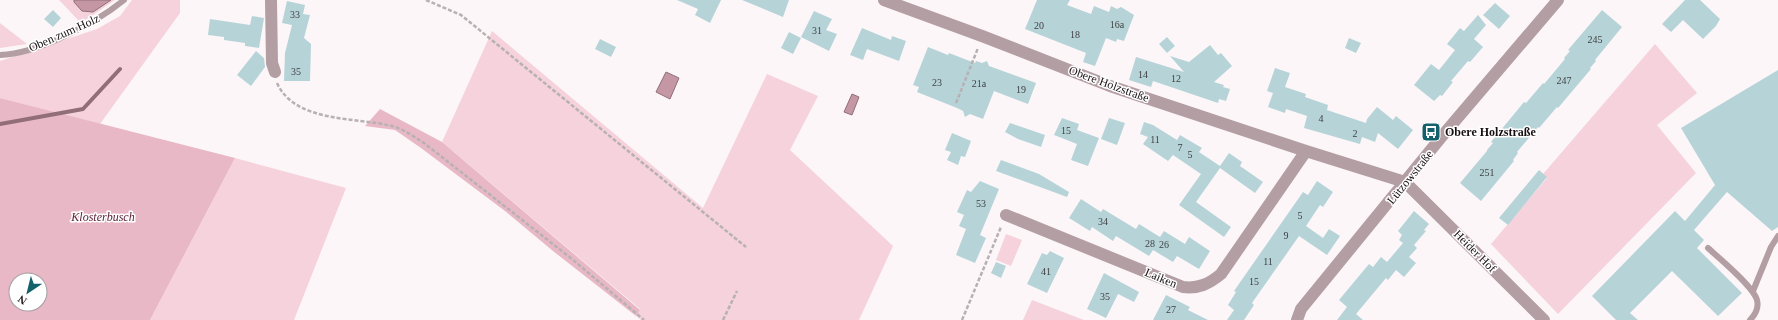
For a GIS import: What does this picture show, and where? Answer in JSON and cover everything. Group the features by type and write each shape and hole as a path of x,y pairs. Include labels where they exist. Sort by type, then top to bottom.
{"street":[{"path":"272,0 272,63 274,72"},
{"name":"Obere Holzstraße","path":"884,0 982,36 1110,86 1405,182"},
{"name":"Lützowstraße","path":"1297,320 1301,309 1405,182 1558,0"},
{"name":"Laiken","path":"1006,214 1183,288 1197,287 1205,285 1221,274 1306,151"},
{"name":"Heider Hof","path":"1405,182 1544,320"}],"lane":[{"name":"Oben zum Holz","path":"0,55 19,52 40,46 99,18 124,0"},
{"path":"1753,291 1771,247 1778,236"},
{"path":"1708,248 1753,291 1757,301 1757,309 1755,315 1750,320"}],"path":[{"path":"426,0 461,15 746,247"},
{"path":"956,103 982,36"},
{"path":"274,72 280,90 295,104 323,115 392,126 403,130 424,143 572,259 644,320"},
{"path":"962,320 1006,214"},
{"path":"723,320 737,291"}],"shaded area":[{"path":"59,0 115,0 81,23"},
{"path":"74,0 111,0 93,12 82,11"},
{"path":"132,0 180,0 180,13 100,124 0,98 0,61 97,29 120,16"},
{"path":"0,23 27,44 0,48"},
{"path":"492,31 703,208 767,74 818,96 790,150 893,246 859,320 641,320 636,316 640,309 442,142"},
{"path":"1655,44 1697,93 1657,125 1696,173 1558,314 1491,244 1547,178 1543,174"},
{"path":"666,72 679,78 670,99 656,92"},
{"path":"852,94 859,97 852,115 844,112"},
{"path":"235,158 346,188 294,320 150,320"},
{"path":"1006,234 1022,240 1011,266 996,260"},
{"path":"1032,300 1084,320 1023,320"}],"green space":[{"name":"Klosterbusch","path":"0,98 235,158 150,320 0,320"},
{"path":"380,109 442,142 640,310 636,316 505,211 421,148 395,130 365,126"}],"building":[{"path":"677,0 721,0 710,23 695,15 698,9"},
{"path":"742,0 789,0 783,17"},
{"path":"1037,0 1070,0 1067,5 1091,14 1094,6 1109,12 1111,6 1117,9 1121,7 1134,15 1124,41 1117,39 1116,42 1106,38 1095,66 1083,62 1086,53 1025,29"},
{"path":"1685,0 1700,0 1720,19 1716,26 1703,39 1683,20 1671,32 1662,24"},
{"path":"287,1 305,5 303,14 310,15 304,38 311,44 310,81 284,81 285,53 292,25 282,23"},
{"path":"1495,3 1510,16 1499,29 1483,15"},
{"path":"53,10 61,18 53,27 44,19"},
{"path":"1602,10 1622,27 1595,60 1596,61 1590,68 1591,69 1558,108 1557,107 1539,128 1538,127 1517,152 1518,153 1513,160 1514,161 1481,201 1460,183 1487,151 1493,143 1491,142 1524,102 1526,103 1565,59 1564,58 1570,51 1568,50"},
{"path":"814,11 832,19 826,30 837,34 829,51 801,37"},
{"path":"1478,15 1486,25 1474,39 1483,47 1470,62 1468,61 1451,81 1453,82 1442,96 1440,95 1434,101 1414,85 1431,64 1439,70 1455,50 1447,44 1460,28 1464,31"},
{"path":"252,16 264,18 259,48 245,46 245,43 224,40 224,37 208,35 210,19 250,25"},
{"path":"862,28 891,40 892,36 906,41 899,61 867,49 863,60 850,55"},
{"path":"789,32 801,38 793,54 781,48"},
{"path":"1167,37 1175,46 1167,53 1159,44"},
{"path":"1349,38 1361,43 1356,53 1345,48"},
{"path":"600,39 616,47 611,57 595,49"},
{"path":"1210,45 1218,55 1221,53 1232,66 1214,82 1224,85 1223,87 1230,89 1226,101 1219,99 1218,103 1153,81 1151,87 1129,80 1136,57 1184,72 1170,56 1189,62"},
{"path":"928,47 975,63 976,61 982,63 987,61 989,66 1036,83 1028,104 994,91 983,119 970,114 965,117 963,111 917,92 919,87 913,85"},
{"path":"256,51 264,58 265,67 251,86 237,75"},
{"path":"1275,68 1290,73 1285,87 1306,94 1305,97 1328,105 1327,110 1366,123 1367,119 1377,107 1393,120 1396,116 1413,130 1398,149 1378,133 1375,142 1362,137 1360,144 1304,128 1307,116 1286,109 1285,113 1268,107 1273,93 1267,91"},
{"path":"1778,70 1778,227 1772,231 1727,192 1694,230 1704,240 1697,248 1742,293 1718,316 1672,271 1630,313 1638,320 1616,320 1592,296 1675,211 1685,221 1715,185 1681,128"},
{"path":"1062,118 1079,124 1077,130 1099,138 1088,166 1071,160 1077,144 1054,135"},
{"path":"1109,118 1125,123 1117,145 1101,139"},
{"path":"1144,122 1153,125 1177,140 1180,135 1202,148 1199,152 1220,166 1229,153 1242,162 1240,166 1263,182 1255,193 1220,168 1196,202 1231,227 1224,237 1179,205 1201,174 1173,155 1168,161 1143,144 1148,137 1140,134"},
{"path":"1010,123 1045,135 1041,147 1018,139 1005,132"},
{"path":"952,133 971,141 965,157 961,156 958,165 947,160 951,152 945,150"},
{"path":"1001,160 1039,174 1069,192 1067,197 996,171"},
{"path":"1539,170 1547,177 1508,225 1499,218"},
{"path":"980,181 999,189 980,235 986,238 975,263 956,255 966,229 959,226 964,215 957,212 967,190 971,192"},
{"path":"1317,181 1333,192 1323,207 1320,205 1306,226 1323,238 1329,229 1340,236 1327,255 1299,236 1252,303 1254,305 1244,320 1227,320 1234,310 1228,305 1236,292 1234,291 1303,192 1308,195"},
{"path":"1081,199 1101,212 1103,209 1136,229 1139,224 1160,237 1164,231 1185,244 1189,237 1210,251 1199,269 1177,256 1173,262 1153,250 1149,256 1116,236 1113,241 1092,227 1090,231 1069,218"},
{"path":"1414,211 1429,224 1424,230 1426,231 1414,245 1417,248 1409,257 1416,263 1404,277 1396,270 1388,280 1386,278 1356,314 1363,320 1337,320 1347,307 1339,300 1369,264 1373,267 1381,257 1387,262 1403,243 1399,240 1402,235 1398,231"},
{"path":"1050,251 1064,258 1047,293 1027,284 1042,253 1047,255"},
{"path":"996,262 1006,266 1001,278 991,273"},
{"path":"1104,273 1139,292 1134,302 1118,294 1106,318 1087,309"},
{"path":"1166,295 1190,307 1188,310 1208,320 1153,320"}],"waterway":[{"path":"0,124 83,109 120,69"}],"place":[{"name":"Obere Holzstraße","path":"1431,132"}]}
